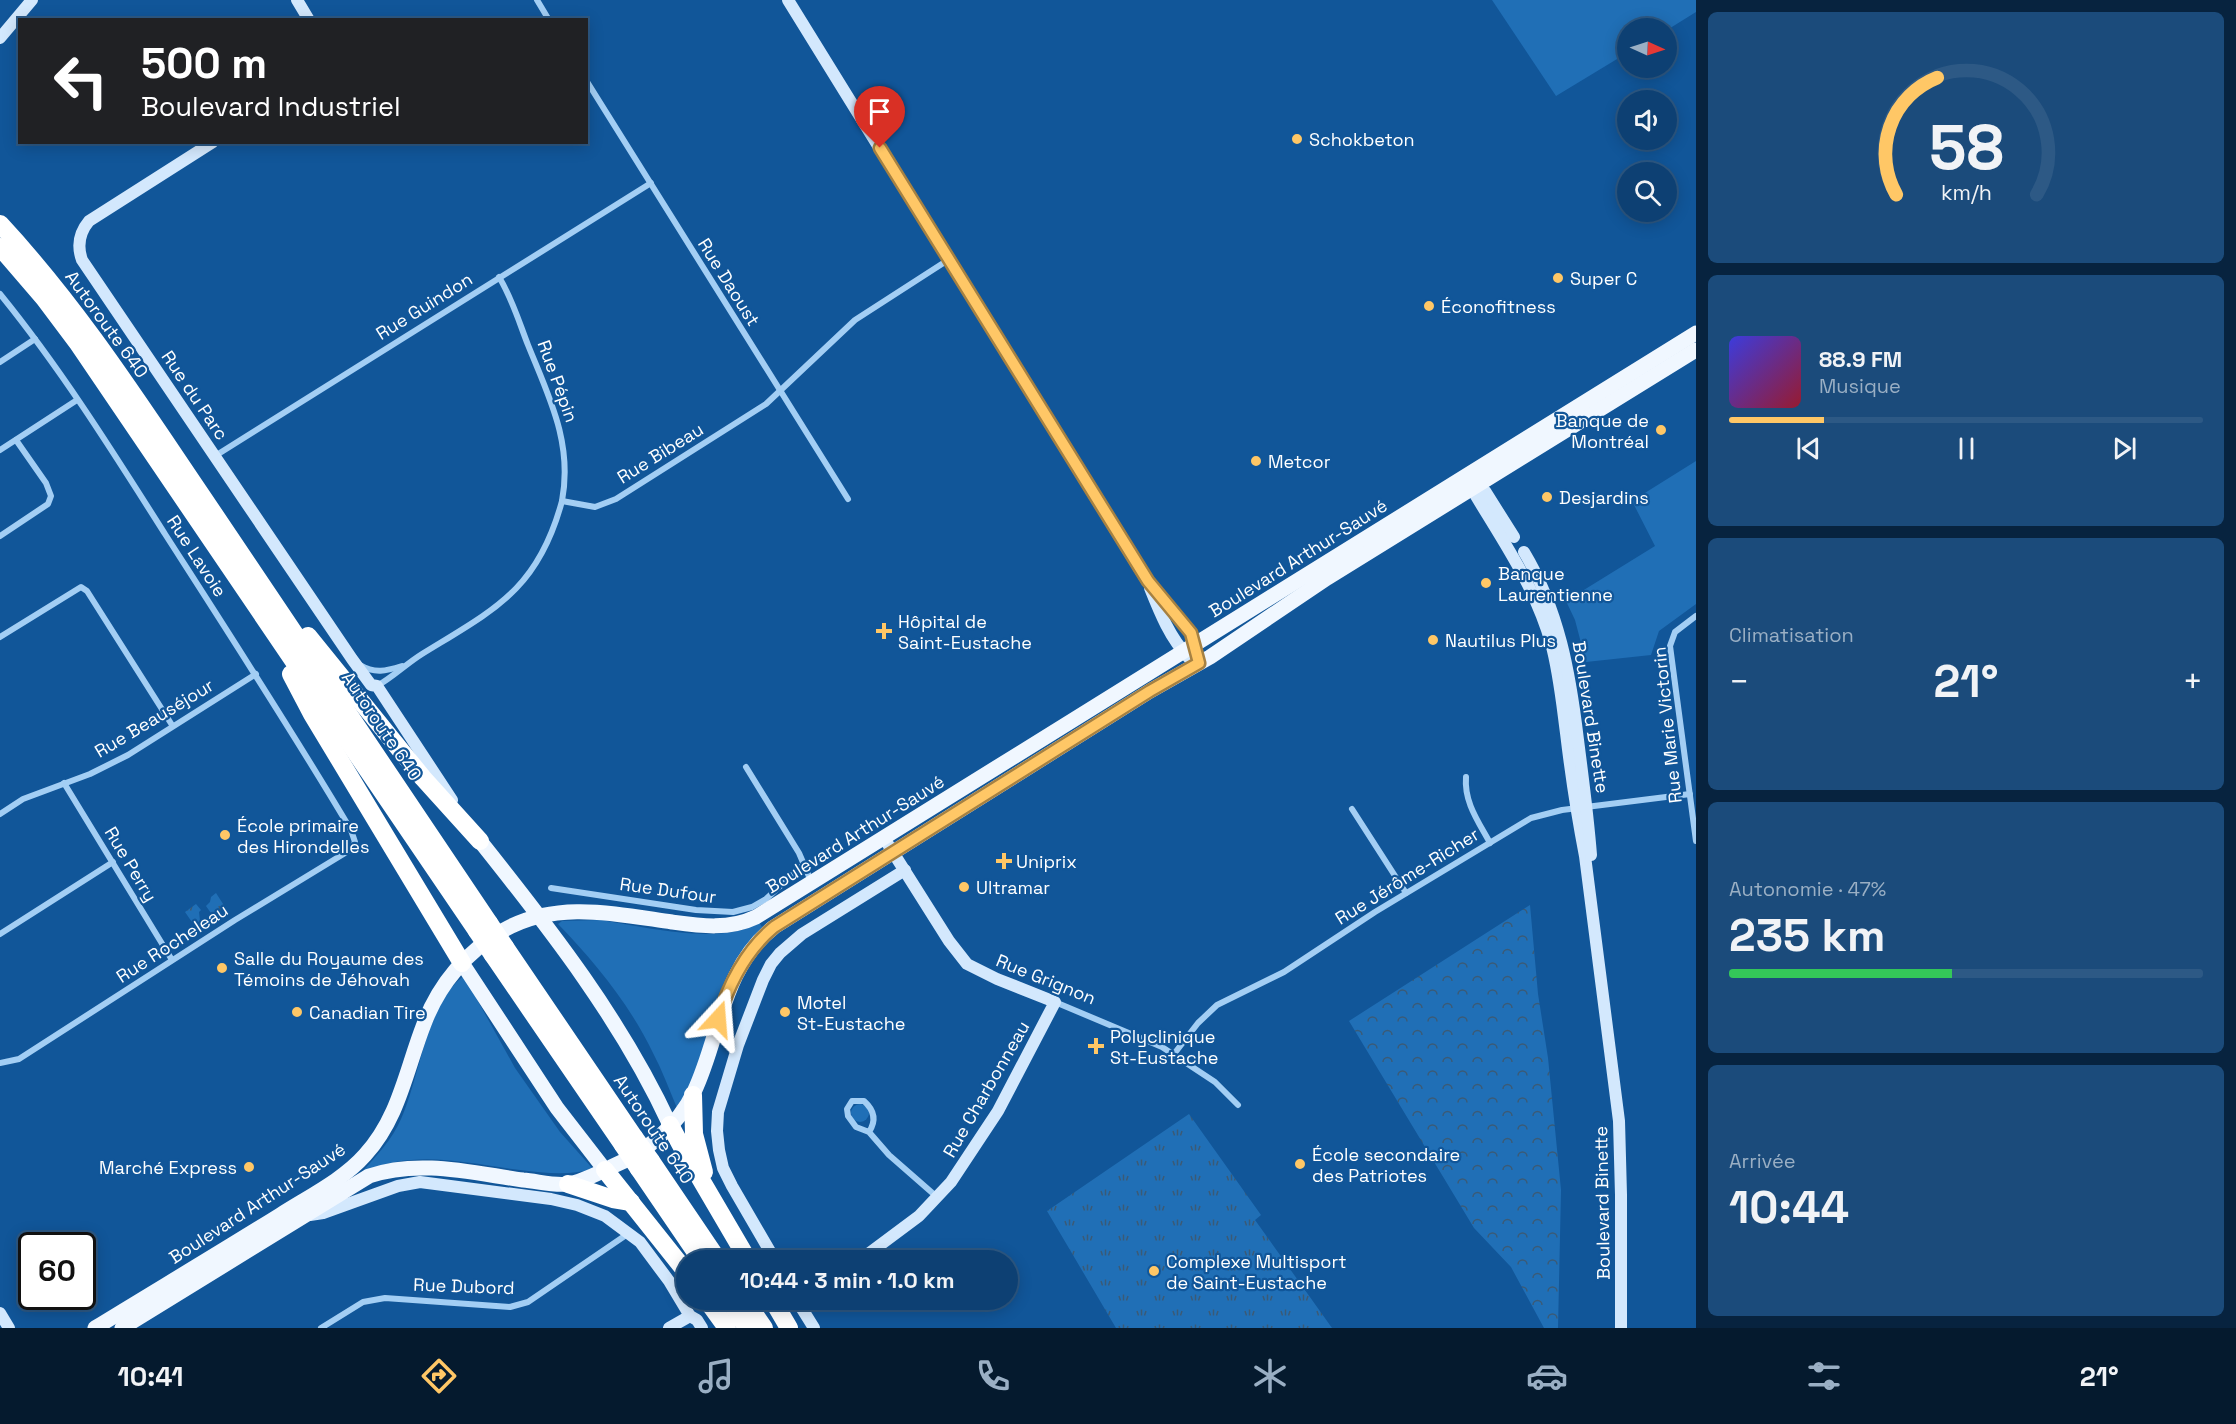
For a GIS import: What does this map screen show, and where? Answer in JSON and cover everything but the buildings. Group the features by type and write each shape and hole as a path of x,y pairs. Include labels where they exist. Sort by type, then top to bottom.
{"highway":[{"name":"Autoroute 640","path":"0,224 59,291 85,326 253,586 645,1165 695,1250"},
{"name":"Autoroute 640","path":"0,247 44,298 77,342 253,586"},
{"path":"253,586 325,655 429,784 480,841"},
{"path":"253,586 312,714 462,963"},
{"path":"693,1095 694,1134 710,1193"},
{"path":"670,1125 742,1250"},
{"name":"Autoroute 640","path":"645,1165 710,1250"},
{"path":"605,1170 676,1259"},
{"path":"568,1184 613,1199 631,1202"},
{"path":"714,1310 727,1328"},
{"path":"735,1310 747,1328"},
{"path":"752,1310 764,1328"},
{"path":"778,1310 789,1328"}],"main road":[{"name":"Boulevard Arthur-Sauvé","path":"95,1328 249,1234 357,1164 380,1136 392,1116 429,1011 450,975 481,946 504,930 539,916 557,912 589,911 703,926 727,926 756,917 1189,648 1476,487 1696,333"},
{"name":"Boulevard Arthur-Sauvé","path":"122,1328 363,1179 396,1169 435,1168 568,1184 605,1170 640,1152 670,1125 693,1095 732,982 746,956 757,943 787,917 1197,664 1328,578 1696,350"},
{"path":"480,841 539,916 606,1008 651,1086 670,1125"},
{"path":"462,963 556,1108 605,1170"}],"street":[{"path":"0,38 32,0"},
{"path":"297,0 308,18"},
{"path":"537,0 548,18"},
{"path":"788,0 1148,581 1189,630 1189,648 1197,664"},
{"name":"Rue Daoust","path":"588,83 848,499"},
{"name":"Rue du Parc","path":"210,144 94,217 83,229 79,244 82,260 352,659 372,686 377,686 480,841"},
{"name":"Rue Guindon","path":"215,456 651,183"},
{"name":"Rue Bibeau","path":"562,501 595,507 608,503 766,404 855,320 948,260"},
{"name":"Rue Pépin","path":"500,277 560,428 565,461 562,501"},
{"name":"Rue Lavoie","path":"0,294 35,339 77,400 256,674 345,820 355,842"},
{"path":"0,362 35,339"},
{"path":"0,450 77,400"},
{"path":"0,536 48,504 51,496 46,483 16,440"},
{"name":"Boulevard Binette","path":"1476,487 1524,552 1547,597 1564,647 1572,689 1586,865 1618,1109 1621,1328"},
{"name":"Boulevard Binette","path":"1476,487 1525,578 1548,634 1558,675 1591,860 1624,1111 1626,1328"},
{"path":"377,686 408,663 490,612 512,594 545,550 562,501"},
{"path":"1148,581 1160,613 1176,644 1189,648"},
{"path":"0,637 81,587 87,591 172,725"},
{"name":"Rue Marie Victorin","path":"1696,616 1675,632 1670,646 1696,841"},
{"path":"352,659 378,672 408,663"},
{"name":"Rue Beauséjour","path":"0,814 23,799 90,774 128,755 172,725 256,674"},
{"path":"746,767 799,853 812,883"},
{"path":"1466,777 1465,790 1469,804 1490,843"},
{"name":"Rue Perry","path":"64,783 172,960"},
{"name":"Rue Jérôme-Richer","path":"1174,1054 1198,1023 1217,1005 1284,972 1406,893 1531,818 1581,808 1690,794"},
{"path":"1352,808 1406,893"},
{"name":"Rue Grignon","path":"884,838 949,941 968,964 997,979 1139,1036 1174,1054 1226,1091 1239,1105"},
{"name":"Rue Rocheleau","path":"0,1063 18,1059 350,850 355,842"},
{"path":"0,934 112,862"},
{"name":"Rue Dufour","path":"551,888 696,910 733,912 752,907 766,899 803,865"},
{"path":"769,1250 732,1186 723,1168 719,1150 718,1112 738,1045 762,982 780,952 802,934 905,870"},
{"name":"Rue Charbonneau","path":"874,1250 912,1222 938,1198 965,1164 993,1120 1055,1002"},
{"path":"869,1132 874,1122 873,1111 864,1101 852,1101 847,1106 848,1116 856,1127 869,1132 881,1148 938,1198"},
{"path":"306,1216 323,1213 398,1186 427,1183 572,1203 605,1216 629,1233 647,1250 690,1316 702,1328"},
{"name":"Rue Dubord","path":"321,1328 363,1302 385,1298 510,1306 528,1302 629,1233"},
{"path":"804,1310 814,1328"},
{"path":"0,1313 9,1328"},
{"path":"669,1328 690,1316"}],"green space":[{"path":"1492,0 1696,0 1696,12 1677,24 1677,18 1617,18 1617,59 1556,96"},
{"path":"1696,461 1696,604 1659,631 1651,655 1586,662 1575,620 1566,601 1655,546 1632,501"},
{"path":"216,893 225,907 213,916 206,906"},
{"path":"196,904 201,910 199,912 200,921 194,925 185,912"},
{"path":"1530,905 1561,1190 1558,1328 1544,1328 1511,1267 1474,1228 1349,1021"},
{"path":"600,920 659,930 704,934 744,929 759,922 762,927 734,962 725,981 693,1080 677,1108 656,1059 634,1018 598,969 558,924 562,921"},
{"path":"464,976 515,1068 560,1132 593,1169 575,1173 547,1173 459,1161 421,1159 382,1165 362,1172 384,1147 397,1127 407,1103 425,1042 441,1003 451,988"},
{"path":"860,1104 866,1107 869,1113 866,1119 860,1122 854,1119 851,1113 854,1107"},
{"path":"1189,1114 1261,1215 1255,1220 1332,1328 1116,1328 1047,1211"}],"place":[{"name":"Schokbeton","path":"1297,139"},
{"name":"Super C","path":"1558,278"},
{"name":"Éconofitness","path":"1429,306"},
{"name":"Banque de Montréal","path":"1661,430"},
{"name":"Metcor","path":"1256,461"},
{"name":"Desjardins","path":"1547,497"},
{"name":"Banque Laurentienne","path":"1486,583"},
{"name":"Hôpital de Saint-Eustache","path":"884,631"},
{"name":"Nautilus Plus","path":"1433,640"},
{"name":"École primaire des Hirondelles","path":"225,835"},
{"name":"Uniprix","path":"1004,861"},
{"name":"Ultramar","path":"964,887"},
{"name":"Salle du Royaume des Témoins de Jéhovah","path":"222,968"},
{"name":"Canadian Tire","path":"297,1012"},
{"name":"Motel St-Eustache","path":"785,1012"},
{"name":"Polyclinique St-Eustache","path":"1096,1046"},
{"name":"École secondaire des Patriotes","path":"1300,1164"},
{"name":"Marché Express","path":"249,1167"},
{"name":"Complexe Multisport de Saint-Eustache","path":"1154,1271"}],"route":[{"path":"718,1019 729,989 746,956 763,937 787,917 1150,691 1199,663 1193,636 1148,581 880,148"}]}
